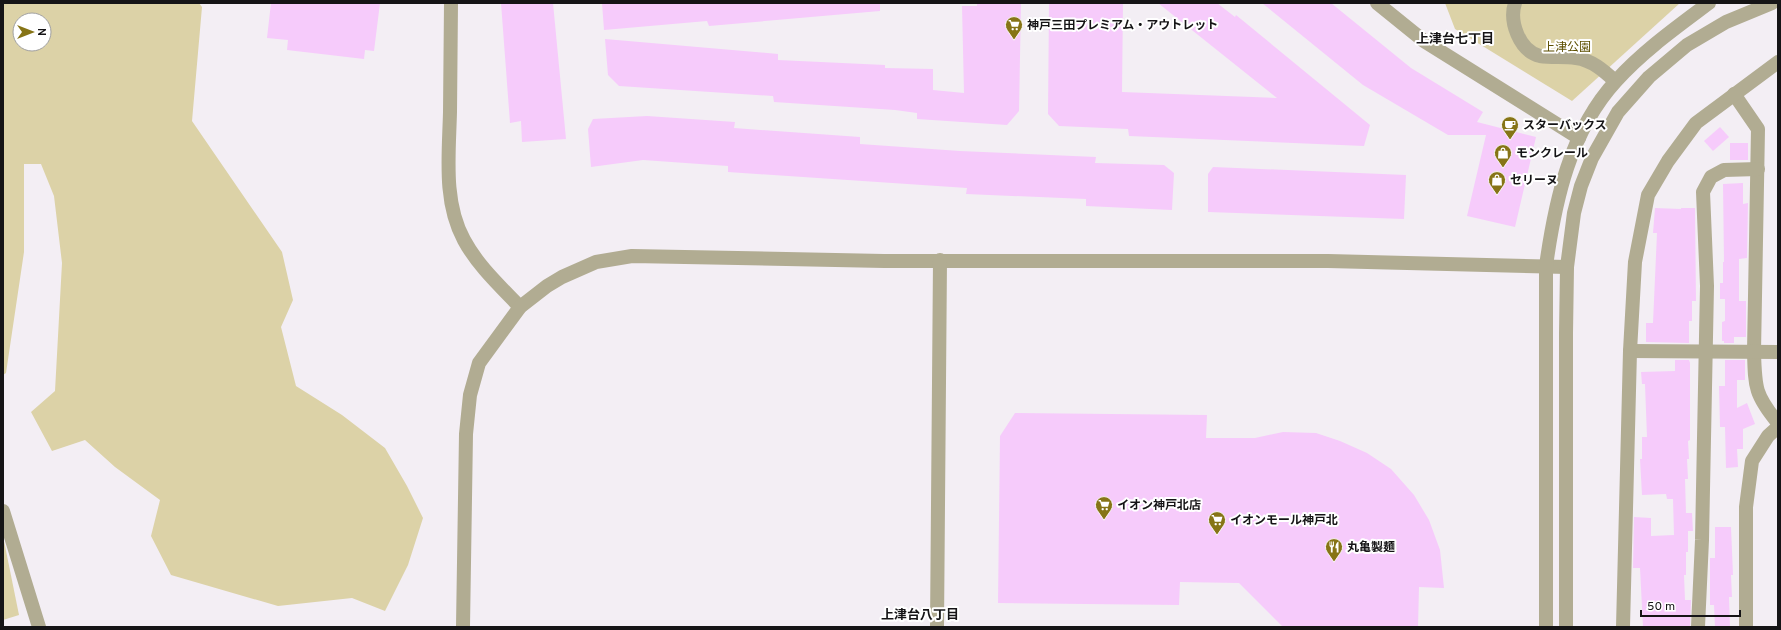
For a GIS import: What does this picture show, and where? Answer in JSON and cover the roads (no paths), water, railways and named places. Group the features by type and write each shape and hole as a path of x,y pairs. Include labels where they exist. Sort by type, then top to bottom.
{"street":[{"path":"451,3 449,166 451,202 457,225 472,254 520,307"},
{"path":"1377,3 1424,41 1579,138"},
{"path":"1515,3 1514,26 1520,43 1538,56 1577,58 1594,64 1615,81"},
{"path":"1546,627 1546,266 1552,226 1559,195 1571,156 1579,138 1594,110 1615,81 1646,52 1709,3"},
{"path":"1566,627 1567,267 1574,213 1582,186 1592,158 1618,112 1649,77 1687,45 1726,22 1772,3"},
{"path":"1623,627 1630,351 1635,262 1648,195 1668,161 1696,123 1778,62"},
{"path":"1734,94 1758,129 1754,352 1755,384 1763,405 1778,423"},
{"path":"1698,627 1702,540 1707,286 1703,192 1711,177 1724,170 1758,169"},
{"path":"463,627 466,434 470,395 479,363 520,307 547,286 562,277 596,262 632,256 940,260 1320,261 1567,267"},
{"path":"937,627 940,260"},
{"path":"1630,351 1778,352"},
{"path":"1746,627 1746,508 1752,461 1768,436 1778,427"},
{"path":"3,511 39,627"}],"place":[{"name":"神戸三田プレミアム・アウトレット","path":"1014,40"},
{"name":"スターバックス","path":"1510,140"},
{"name":"モンクレール","path":"1503,168"},
{"name":"セリーヌ","path":"1497,195"},
{"name":"イオン神戸北店","path":"1104,520"},
{"name":"イオンモール神戸北","path":"1217,535"},
{"name":"丸亀製麺","path":"1334,562"}],"district":[{"name":"上津台七丁目","path":"1455,38"},
{"name":"上津台八丁目","path":"920,614"}],"park label":[{"name":"上津公園","path":"1567,47"}]}
